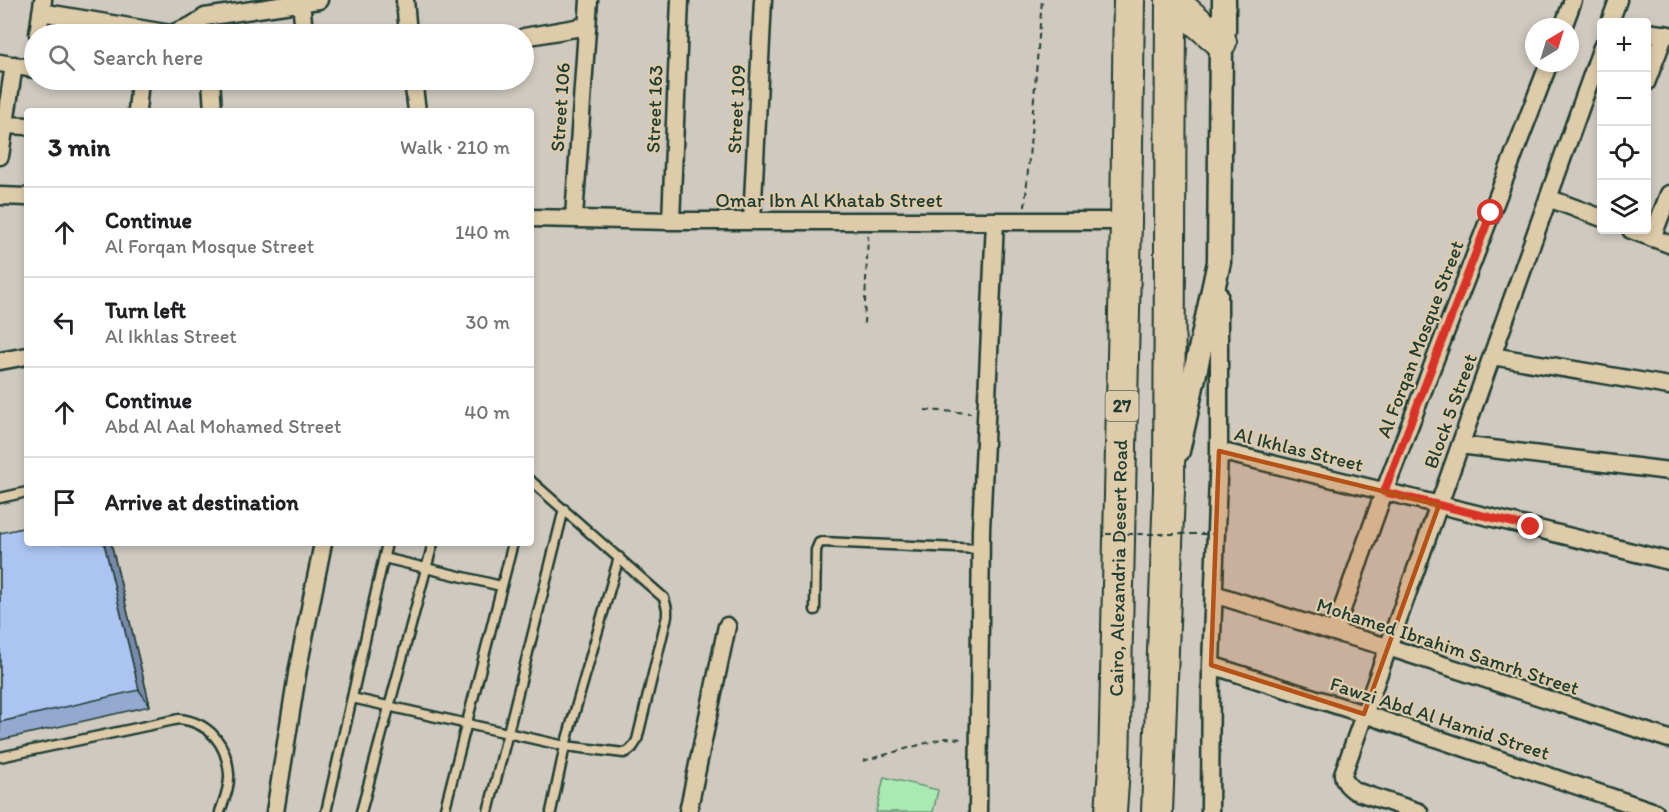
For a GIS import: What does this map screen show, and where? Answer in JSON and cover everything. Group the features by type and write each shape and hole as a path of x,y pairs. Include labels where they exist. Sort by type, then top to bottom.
{"highway":[{"name":"Cairo, Alexandria Desert Road","path":"1111,812 1114,768 1129,0"},
{"path":"1171,0 1221,42"},
{"path":"1157,812 1169,490 1171,0"}],"street":[{"path":"193,24 205,17 319,0"},
{"path":"405,0 407,24"},
{"name":"Street 106","path":"574,217 588,0"},
{"name":"Street 163","path":"670,221 680,0"},
{"name":"Street 109","path":"752,221 763,0"},
{"path":"1216,0 1215,26 1221,42"},
{"path":"1210,812 1211,665 1219,451 1221,42 1224,32 1224,0"},
{"path":"1566,18 1573,0"},
{"path":"1611,18 1618,0"},
{"path":"301,1 303,24"},
{"path":"39,24 42,6 125,24"},
{"path":"205,17 205,24"},
{"path":"534,35 586,26"},
{"path":"1651,33 1667,35 1651,73"},
{"name":"Block 5 Street","path":"1419,812 1355,791 1344,781 1343,774 1597,61"},
{"path":"0,156 5,124 7,64 24,67"},
{"name":"Al Forqan Mosque Street","path":"1334,632 1384,492 1546,72"},
{"path":"137,108 139,90"},
{"path":"212,90 213,108"},
{"path":"414,90 417,108"},
{"path":"5,124 24,126"},
{"path":"1653,238 1669,194"},
{"path":"0,196 24,197"},
{"path":"1548,198 1597,212"},
{"name":"Omar Ibn Al Khatab Street","path":"534,218 574,217 670,221 1126,221"},
{"path":"978,812 980,549 995,221"},
{"path":"1642,234 1669,244"},
{"path":"1169,490 1219,262"},
{"path":"1492,356 1669,386"},
{"path":"0,361 24,357"},
{"path":"1460,445 1669,471"},
{"name":"Al Ikhlas Street","path":"1219,451 1669,561"},
{"path":"275,812 298,668 322,546"},
{"name":"Mohamed Ibrahim Samrh Street","path":"1214,594 1388,647 1669,739"},
{"path":"688,812 727,626"},
{"name":"Fawzi Abd Al Hamid Street","path":"1211,665 1655,812"}],"lane":[{"path":"352,698 565,746 624,753 629,751 637,740 667,616 664,598 534,484"},
{"path":"0,498 24,493"},
{"path":"488,812 564,509"},
{"path":"814,610 816,550 822,542 980,549"},
{"path":"326,812 386,546"},
{"path":"361,812 432,546"},
{"path":"444,812 512,546"},
{"path":"551,812 565,746 619,557"},
{"path":"384,558 501,586"},
{"path":"0,757 179,719 189,720 210,730 225,756 229,775 220,812"}],"path":[{"path":"1024,221 1042,0"},
{"path":"864,324 868,221"},
{"path":"925,410 986,414"},
{"path":"1106,534 1212,534"},
{"path":"863,760 944,738 979,741"}],"highlighted area":[{"path":"1219,451 1439,505 1364,714 1211,665"}],"green space":[{"path":"884,777 938,790 933,812 876,812"}],"building":[{"path":"24,528 24,546 105,546 139,690 0,722 0,533"}],"route":[{"path":"1491,213 1384,492 1531,527"}]}
